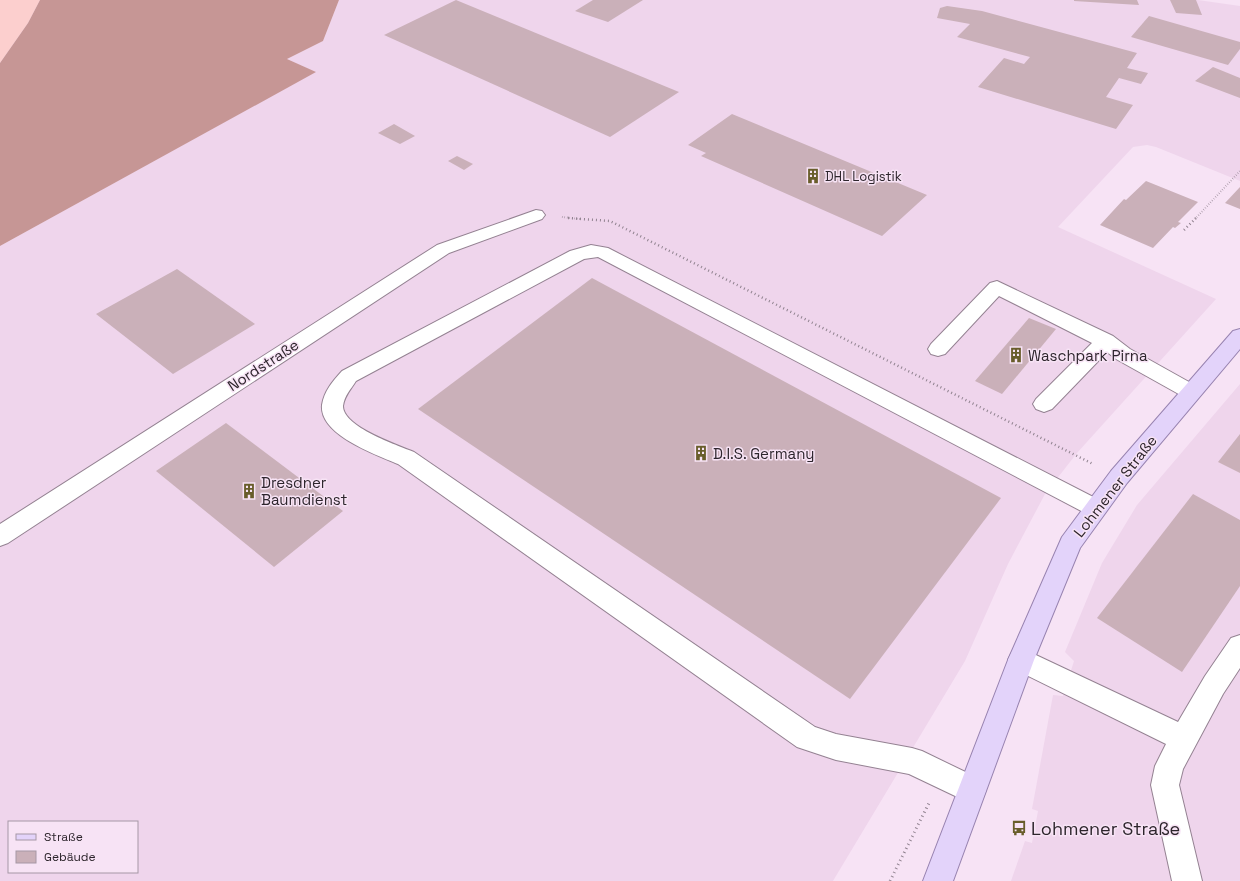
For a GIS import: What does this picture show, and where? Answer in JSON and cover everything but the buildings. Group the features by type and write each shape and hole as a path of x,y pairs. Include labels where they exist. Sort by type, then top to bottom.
{"main road":[{"name":"Lohmener Straße","path":"938,881 1021,660 1070,544 1095,508 1119,478 1240,336"}],"street":[{"name":"Nordstraße","path":"0,536 443,249 536,215"},
{"path":"972,790 912,761 836,747 808,738 406,458 358,436 340,423 333,414 332,408 332,402 337,387 349,376 577,255 591,251 602,252 1095,508"},
{"path":"938,349 997,287 1106,341 1123,354 1191,392"},
{"path":"1044,404 1106,341"},
{"path":"1187,881 1165,785 1169,766 1214,685 1240,646"},
{"path":"1021,660 1184,739"}],"path":[{"path":"1184,230 1240,171"},
{"path":"536,215 610,221 1119,478"}],"shaded area":[{"path":"0,0 40,0 28,23 0,63"},
{"path":"40,0 339,0 323,41 287,59 316,72 0,246 0,63 28,23"},
{"path":"339,0 1198,0 1240,6 1240,181 1156,147 1147,145 1133,147 1058,227 1216,299 1077,453 1045,494 1008,564 965,661 833,881 0,881 0,246 315,72 287,59 323,41"},
{"path":"1240,384 1240,881 1011,881 1025,841 1032,843 1038,811 1032,809 1053,695 1063,696 1074,661 1065,652 1102,563 1137,505"}],"place":[{"name":"DHL Logistik","path":"813,176"},
{"name":"Waschpark Pirna","path":"1016,355"},
{"name":"D.I.S. Germany","path":"701,453"},
{"name":"Dresdner Baumdienst","path":"249,491"},
{"name":"Lohmener Straße","path":"1019,828"}]}
